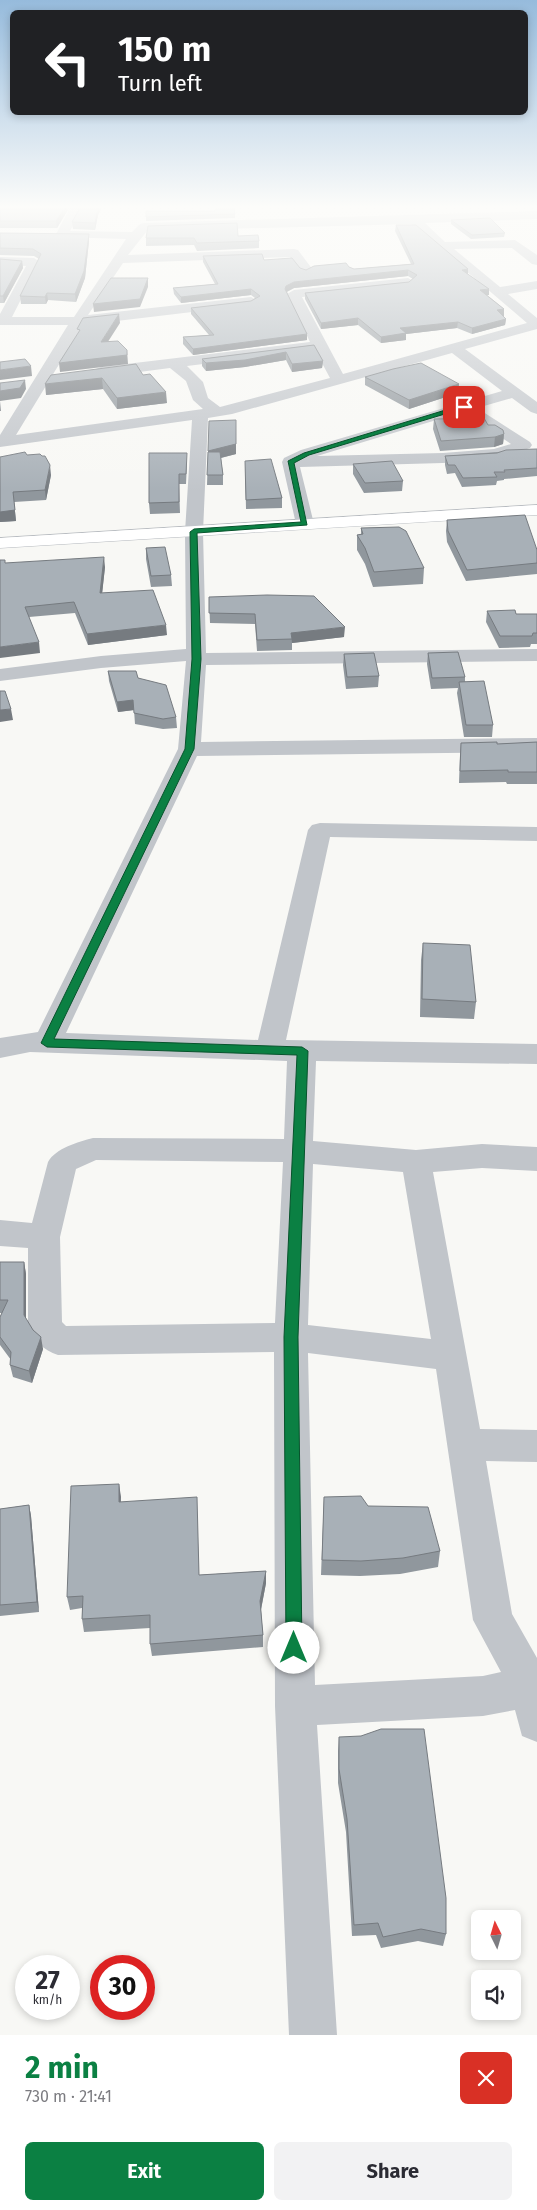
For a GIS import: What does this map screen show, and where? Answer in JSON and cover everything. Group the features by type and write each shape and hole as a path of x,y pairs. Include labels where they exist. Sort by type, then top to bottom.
{"main road":[{"path":"0,543 537,510"}],"street":[{"path":"12,303 2,321 77,320 233,303"},
{"path":"2,442 89,303"},
{"path":"298,303 339,380"},
{"path":"510,303 537,325"},
{"path":"2,442 209,413 339,380 537,325"},
{"path":"88,374 319,344"},
{"path":"454,348 537,409"},
{"path":"47,1043 189,749 196,656 194,532 209,413 189,372 172,363"},
{"path":"25,383 60,378"},
{"path":"290,462 307,454 514,392"},
{"path":"290,462 443,458 496,454 524,445 464,407"},
{"path":"290,462 305,524"},
{"path":"0,675 101,662 196,656 537,655"},
{"path":"189,749 537,745"},
{"path":"313,2035 295,1706 291,1337 299,1151 286,1051 320,830 537,834"},
{"path":"0,1048 30,1042 286,1051 537,1054"},
{"path":"451,1356 291,1337 58,1341 45,1327 44,1237 64,1162 94,1149 299,1151 416,1162 482,1156 537,1159"},
{"path":"295,1706 483,1696 535,1697 493,1620 451,1356 416,1162"},
{"path":"0,1233 44,1237"},
{"path":"465,1445 537,1446"}],"building":[{"path":"234,303 292,303 307,334 193,349 183,337 214,335 191,308"},
{"path":"310,303 496,303 504,309 497,310 506,319 472,328 458,322 400,328 406,333 381,337 358,318 321,323"},
{"path":"119,314 101,342 118,341 127,350 127,355 59,363 80,330 77,329 83,318"},
{"path":"314,345 323,361 292,364 286,352 245,360 206,363 202,359"},
{"path":"25,359 31,366 0,370 0,362"},
{"path":"421,363 459,384 409,400 365,377 393,369"},
{"path":"136,364 143,375 150,374 166,392 117,398 102,378 45,384 51,375"},
{"path":"25,380 20,388 0,391 0,383"},
{"path":"484,418 488,425 495,425 503,430 504,434 495,437 441,441 434,419"},
{"path":"236,420 236,444 208,451 209,421"},
{"path":"537,449 537,468 494,472 497,477 463,478 455,465 448,465 445,456 497,453 506,450"},
{"path":"25,452 27,455 40,454 45,456 50,465 45,490 13,492 15,510 0,512 0,457"},
{"path":"208,452 220,452 223,475 207,475"},
{"path":"149,453 187,453 186,474 179,474 179,502 149,503"},
{"path":"271,459 282,498 246,500 245,461"},
{"path":"392,461 403,481 365,483 353,464"},
{"path":"525,515 537,550 537,563 467,570 448,531 447,520"},
{"path":"399,527 406,531 424,568 374,572 365,548 357,535 363,534 361,528"},
{"path":"165,547 171,575 151,576 146,548"},
{"path":"104,557 100,593 153,590 166,625 87,634 74,602 25,607 39,642 0,647 0,560 5,560 5,563"},
{"path":"314,596 345,627 291,633 292,639 257,640 255,614 209,613 209,597"},
{"path":"515,610 516,614 537,614 537,633 533,633 532,636 500,636 487,611"},
{"path":"458,652 465,677 432,678 428,653"},
{"path":"374,653 379,676 347,677 344,654"},
{"path":"108,671 136,671 138,678 166,685 176,717 163,719 134,713 133,700 117,702"},
{"path":"484,681 493,725 466,725 459,682"},
{"path":"0,691 5,691 11,709 0,710"},
{"path":"497,742 497,744 537,742 537,772 508,772 508,770 460,771 461,743"},
{"path":"423,943 470,945 476,1002 422,999"},
{"path":"0,1262 24,1262 24,1315 33,1330 41,1337 29,1371 10,1365 11,1352 0,1337 0,1317 8,1300 0,1300"},
{"path":"119,1484 119,1502 197,1497 199,1575 266,1571 260,1601 263,1635 150,1644 150,1615 82,1619 83,1596 67,1597 71,1486"},
{"path":"361,1496 368,1506 428,1507 440,1551 403,1558 361,1561 322,1560 324,1497"},
{"path":"29,1505 37,1602 0,1605 0,1509"},
{"path":"381,1729 424,1729 446,1898 446,1934 421,1929 383,1937 378,1923 354,1925 347,1819 339,1769 339,1737 361,1736"}],"route":[{"path":"294,1648 291,1337 302,1051 47,1043 189,749 196,659 194,532 305,524 290,462 307,454 464,407"}]}
